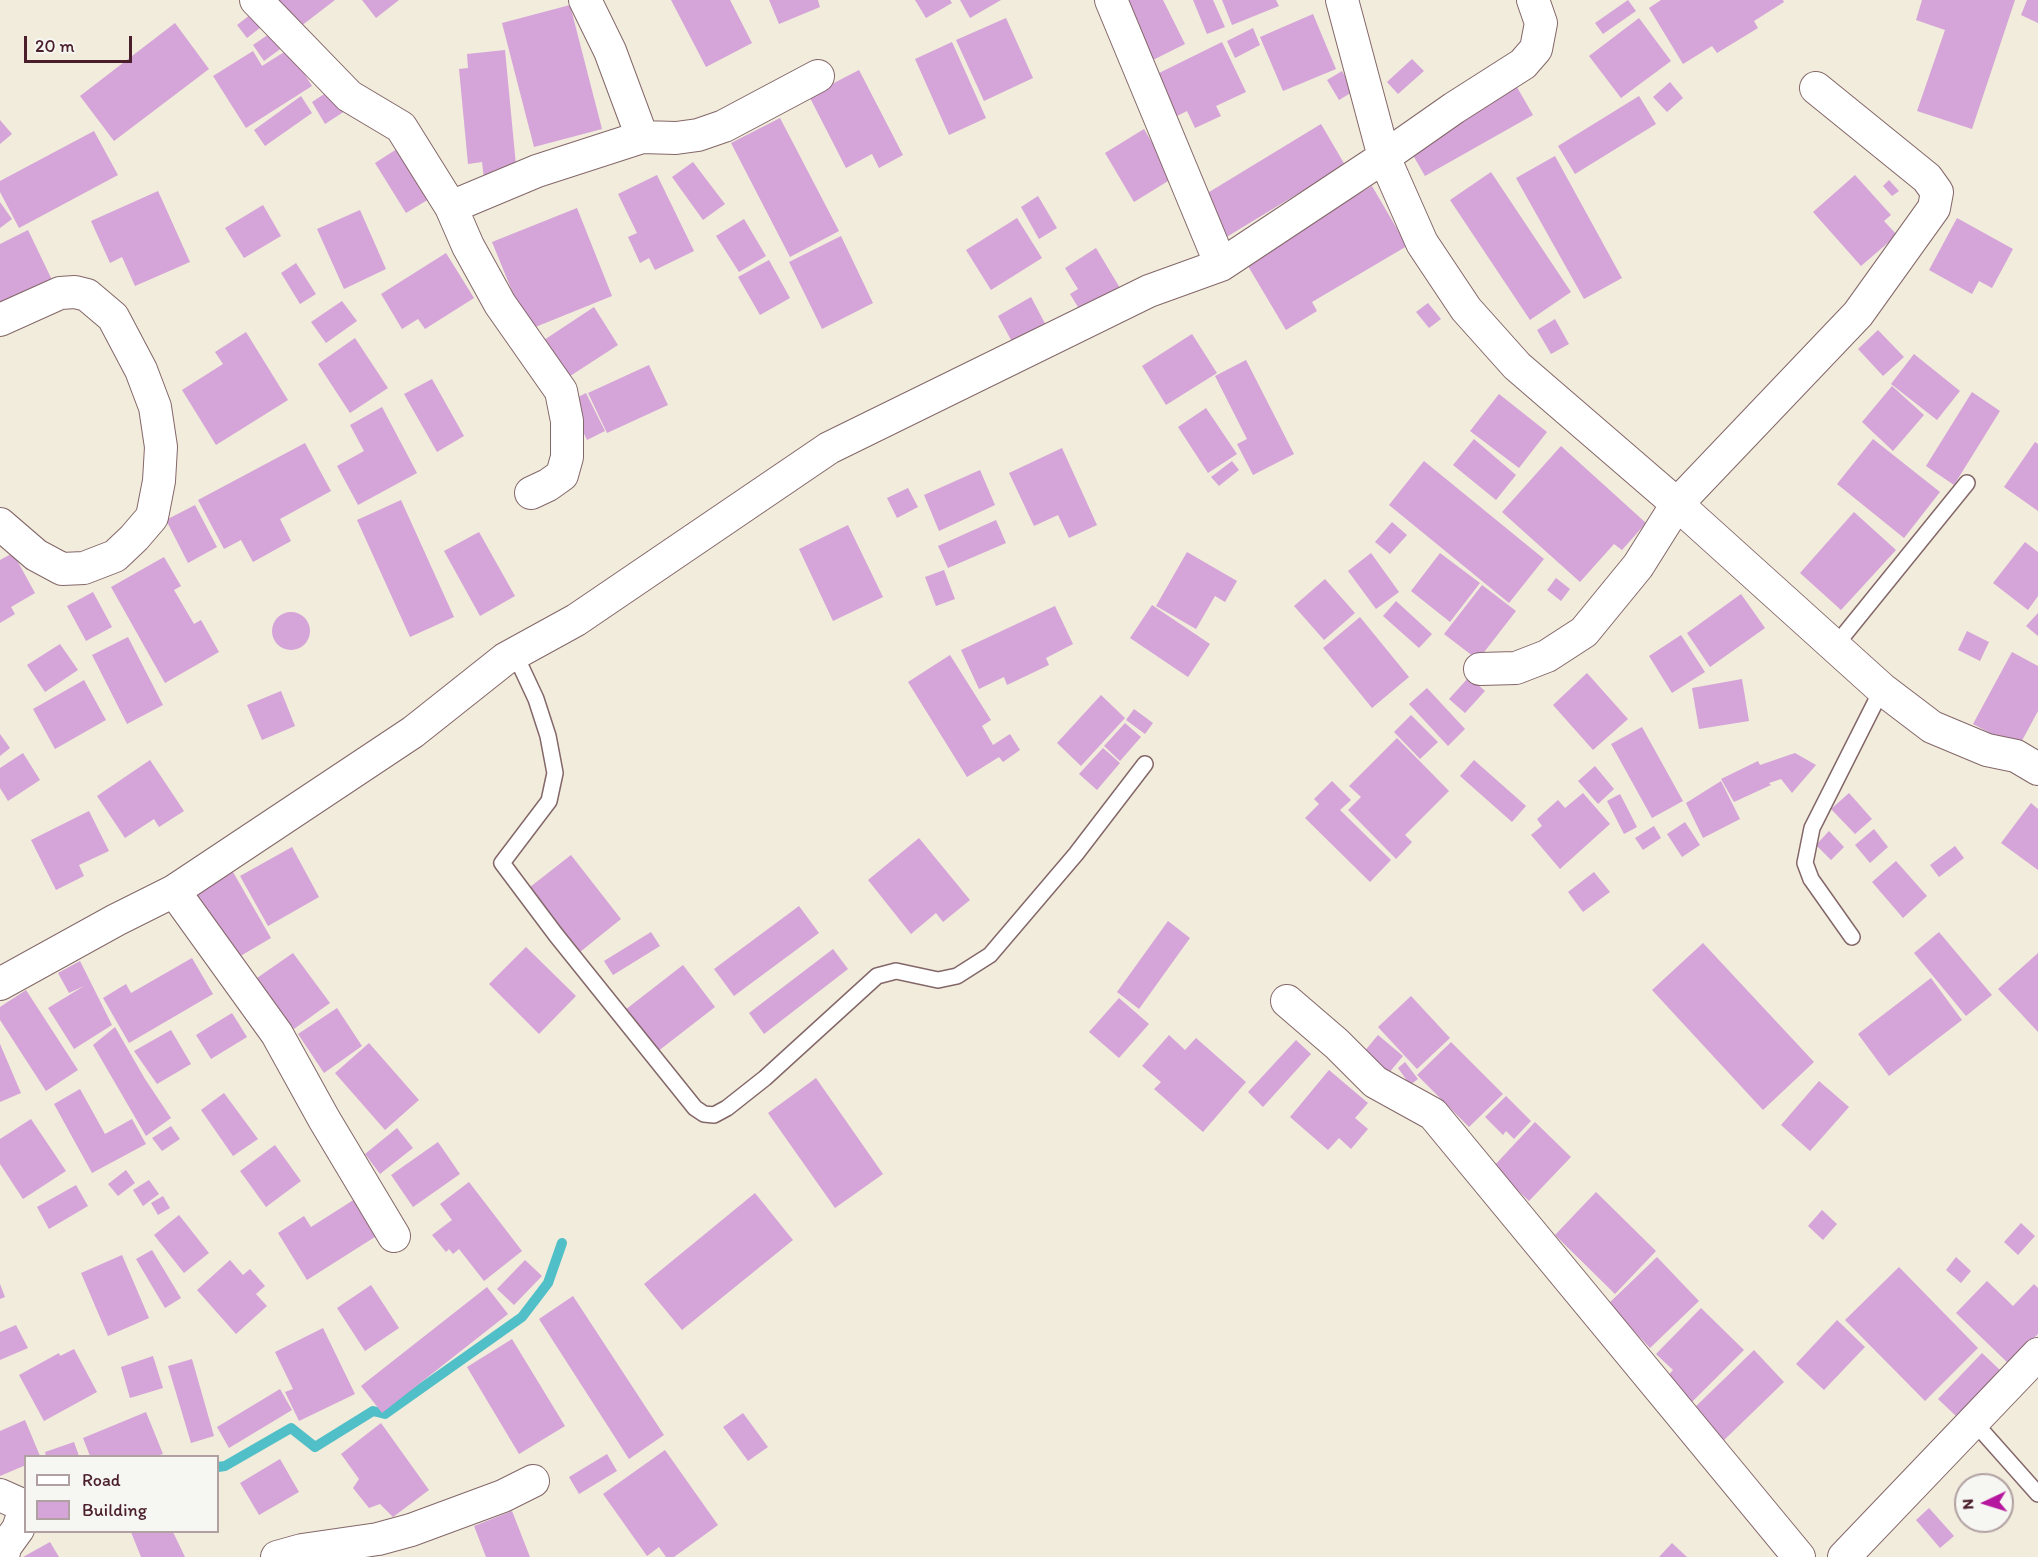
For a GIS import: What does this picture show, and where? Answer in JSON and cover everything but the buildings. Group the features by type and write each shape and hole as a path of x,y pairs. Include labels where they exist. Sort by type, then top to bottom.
{"street":[{"path":"256,0 349,96 401,127 451,207 468,246 500,304 561,391 567,421 567,457 562,475 531,493"},
{"path":"585,0 610,51 642,137"},
{"path":"1111,0 1221,265"},
{"path":"1342,0 1384,157 1422,243 1466,309 1517,366 1677,504 1882,689 1932,727 1987,750 2016,756 2038,770"},
{"path":"0,984 174,891 413,732 505,659 576,620 828,448 1149,291 1221,265 1523,64 1536,48 1541,23 1533,0"},
{"path":"451,207 537,171 642,137 676,138 698,135 724,126 818,76"},
{"path":"1480,669 1516,668 1547,656 1584,632 1638,566 1677,504 1858,314 1934,207 1937,192 1927,178 1816,88"},
{"path":"0,320 60,294 75,292 87,295 113,317 141,370 155,407 161,447 159,481 152,517 115,556 84,568 62,569 36,555 0,524"},
{"path":"174,891 278,1034 324,1119 394,1236"},
{"path":"1287,1001 1337,1044 1375,1082 1433,1114 1799,1557"},
{"path":"1844,1557 2038,1354"},
{"path":"277,1557 302,1550 378,1539 411,1530 502,1496 533,1481"},
{"path":"0,1495 9,1497 18,1503 23,1515 18,1529 5,1547 3,1557"}],"lane":[{"path":"1835,646 1967,483"},
{"path":"515,654 536,699 548,736 555,772 549,801 502,863 556,935 695,1108 704,1114 714,1115 735,1102 765,1078 877,976 896,971 938,980 957,976 990,955 1069,863 1145,764"},
{"path":"1852,937 1810,879 1805,863 1812,828 1882,689"},
{"path":"1974,1422 2038,1494"}],"waterway":[{"path":"219,1467 225,1466 291,1428 315,1447 373,1411 385,1414 522,1317 548,1283 562,1243"}]}
